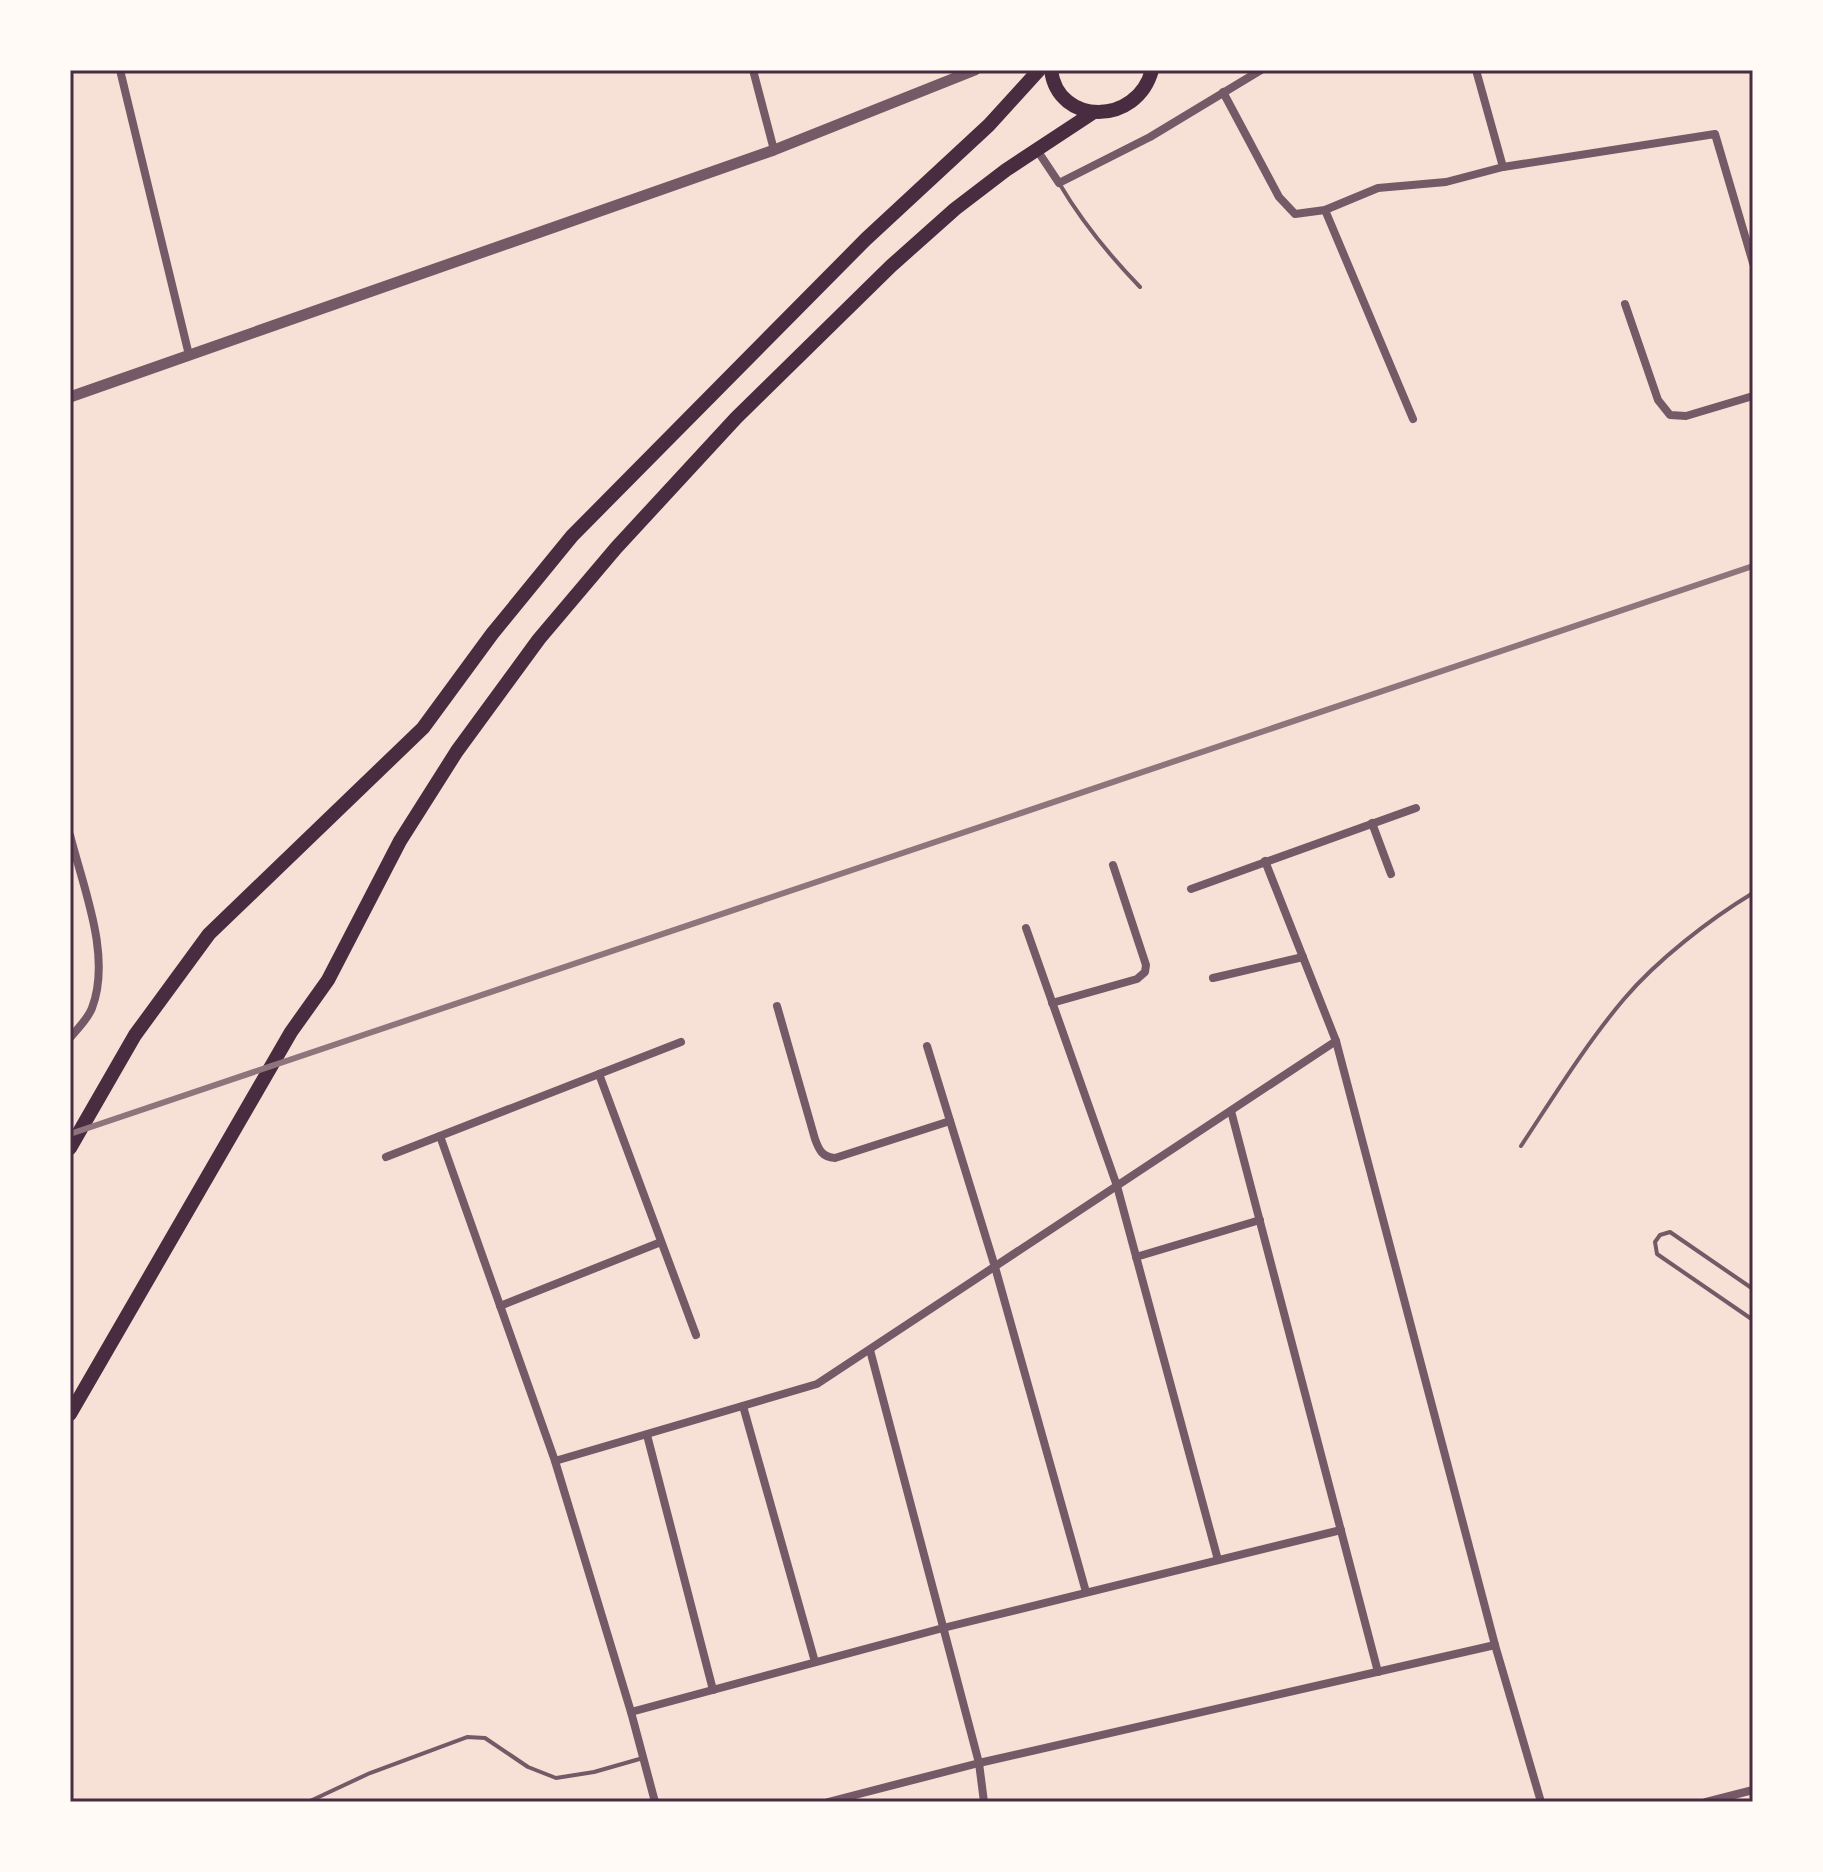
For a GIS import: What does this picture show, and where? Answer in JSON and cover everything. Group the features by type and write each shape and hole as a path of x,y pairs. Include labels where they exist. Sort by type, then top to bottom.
{"highway":[{"path":"70,1148 135,1035 209,934 423,728 492,634 572,536 854,250 989,125 1039,70"},
{"path":"1051,70 1061,94 1076,106 1094,112 1113,111 1131,104 1144,90 1154,71"},
{"path":"70,1414 291,1032 328,980 400,841 457,751 539,639 616,548 736,418 891,266 955,209 1094,112"}],"street":[{"path":"120,70 189,355"},
{"path":"753,70 774,150"},
{"path":"70,397 774,150 975,70"},
{"path":"1037,150 1059,183 1150,137 1261,70"},
{"path":"1476,70 1503,167"},
{"path":"1223,92 1286,208 1295,214 1325,210 1378,188 1446,182 1503,167 1715,134 1753,263"},
{"path":"1325,210 1413,419"},
{"path":"1625,304 1658,400 1670,415 1686,416 1753,396"},
{"path":"1191,889 1416,808"},
{"path":"1372,823 1391,874"},
{"path":"70,835 100,952 99,985 91,1011 70,1038"},
{"path":"1265,861 1336,1041 1495,1645 1541,1802"},
{"path":"1052,1003 1137,979 1145,972 1146,965 1113,865"},
{"path":"1026,928 1117,1186 1218,1560"},
{"path":"1213,978 1303,957"},
{"path":"777,1006 822,1154 835,1158 950,1121"},
{"path":"555,1461 817,1384 1336,1041"},
{"path":"386,1157 681,1042"},
{"path":"927,1046 995,1267 1086,1592"},
{"path":"599,1074 696,1335"},
{"path":"1231,1111 1378,1672"},
{"path":"440,1136 555,1461 655,1802"},
{"path":"1136,1257 1260,1220"},
{"path":"500,1306 661,1242"},
{"path":"870,1350 979,1763 984,1802"},
{"path":"743,1406 815,1662"},
{"path":"647,1435 713,1690"},
{"path":"631,1712 943,1628 1341,1530"},
{"path":"828,1802 979,1763 1495,1645"},
{"path":"1706,1802 1753,1790"}],"lane":[{"path":"1059,183 1078,217 1110,257 1140,287"},
{"path":"1521,1146 1626,996 1695,932 1753,893"},
{"path":"1753,1289 1670,1232 1660,1235 1655,1242 1657,1254 1753,1320"},
{"path":"308,1802 370,1773 467,1737 485,1738 528,1767 556,1778 594,1772 643,1758"}],"railway":[{"path":"70,1134 1753,566"}]}
